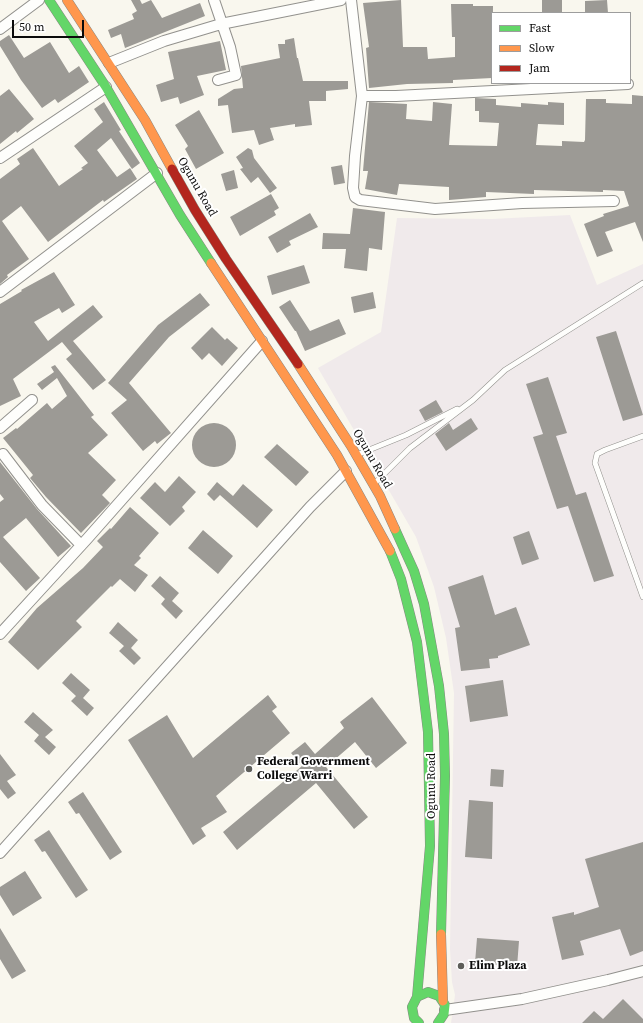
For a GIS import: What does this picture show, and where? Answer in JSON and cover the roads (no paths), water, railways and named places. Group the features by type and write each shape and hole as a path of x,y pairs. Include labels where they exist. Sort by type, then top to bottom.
{"main road":[{"name":"Ogunu Road","path":"49,0 106,86 180,215 262,341 300,396 346,471 388,545 401,579 416,635 424,684 428,732 430,846 417,997 413,1001 412,1013"},
{"name":"Ogunu Road","path":"67,0 145,120 195,210 226,259 314,387 373,485 401,539 414,570 424,604 439,686 444,734 445,776 441,944 441,1017"},
{"path":"70,32 82,23"},
{"path":"417,997 428,992 439,996 441,1017"},
{"path":"405,1023 412,1013 418,1023"}],"street":[{"path":"0,29 39,0"},
{"path":"214,0 230,47 236,75 218,80"},
{"path":"109,63 164,42 221,24 341,0"},
{"path":"351,0 362,96 353,188 355,197 360,200 435,209 522,203 614,201"},
{"path":"362,96 396,96 628,84"},
{"path":"0,158 106,86"},
{"path":"0,292 157,173"},
{"path":"2,626 81,546 262,341"},
{"path":"0,428 32,400"},
{"path":"3,454 42,505 81,546"},
{"path":"0,854 310,507 346,471"},
{"path":"441,1017 643,971"}],"lane":[{"path":"373,485 410,448 473,400 505,370 643,283"},
{"path":"356,456 446,416 473,400"},
{"path":"643,436 605,450 598,454 595,463 643,597"}],"place":[{"name":"Federal Government College Warri","path":"249,769"},
{"name":"Elim Plaza","path":"461,966"}]}
